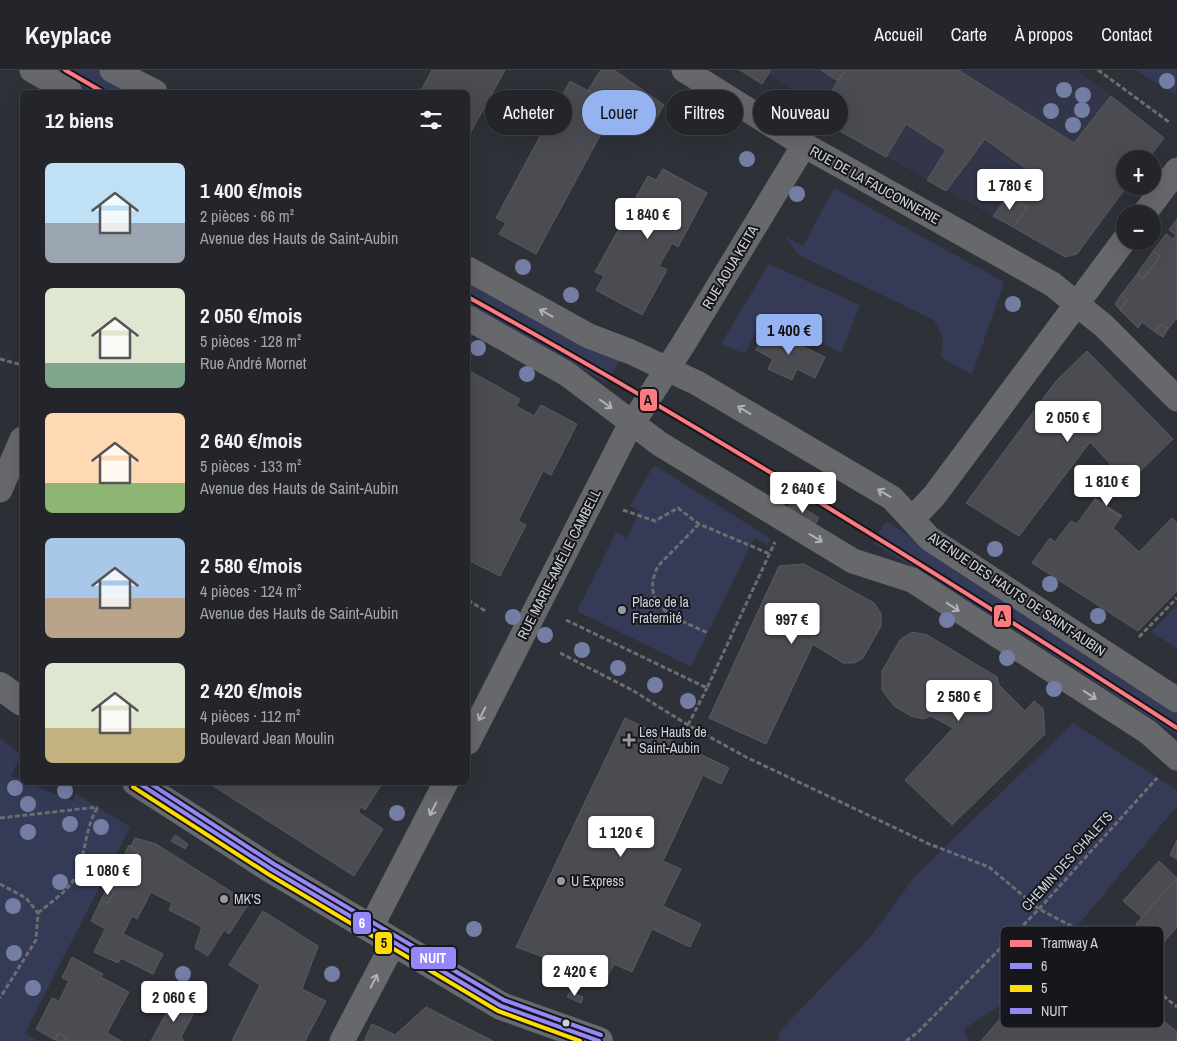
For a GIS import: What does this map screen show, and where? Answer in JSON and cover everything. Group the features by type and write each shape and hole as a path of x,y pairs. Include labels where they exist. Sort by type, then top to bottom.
{"main road":[{"path":"0,686 20,701"},
{"path":"141,785 271,869 393,944 501,1006 599,1041"}],"street":[{"path":"32,70 67,90"},
{"path":"112,70 137,86 148,90"},
{"name":"RUE DE LA FAUCONNERIE","path":"684,70 804,145 1052,284 1104,326 1177,399"},
{"name":"RUE AOUA KEITA","path":"661,379 804,145"},
{"path":"1151,205 1177,170"},
{"path":"912,519 934,496 1117,250"},
{"name":"AVENUE DES HAUTS DE SAINT-AUBIN","path":"470,270 589,336 631,352 661,379 697,383 892,498 930,539 1177,700"},
{"path":"470,319 568,374 601,401 633,422 660,444 853,561 912,580 1148,732 1177,758"},
{"name":"RUE MARIE-AMÉLIE CAMBELL","path":"470,738 633,422 661,379"},
{"path":"0,490 20,444"},
{"path":"370,929 444,785"},
{"path":"342,1041 393,944"}],"path":[{"path":"1098,70 1169,122"},
{"path":"0,358 20,365"},
{"path":"623,510 655,521 678,508 699,524 770,554"},
{"path":"699,524 658,566 652,583 653,593 657,602 670,615 708,633"},
{"path":"688,725 778,535"},
{"path":"1139,637 1177,598"},
{"path":"470,601 487,612"},
{"path":"566,620 707,688"},
{"path":"560,653 632,690 688,725 746,757 929,844 989,867 1039,909 1071,926"},
{"name":"CHEMIN DES CHALETS","path":"1022,926 1158,778"},
{"path":"0,818 98,807 91,818 76,876 59,895 38,913"},
{"path":"0,884 26,898 38,913 36,940 0,998"},
{"name":"CHEMIN DES CHALETS","path":"906,1041 917,1033 1000,949"},
{"path":"1164,996 1177,1007"}],"shaded area":[{"path":"53,70 103,70 138,90 88,90"},
{"path":"740,70 1077,70 1111,96 1013,227 847,135 848,90 794,90 769,74 762,84"},
{"path":"1136,70 1177,70 1176,95"},
{"path":"834,188 1004,282 972,375 941,357 943,338 934,320 799,255 785,236 803,246"},
{"path":"769,264 860,305 841,353 765,313 745,354 721,344"},
{"path":"470,275 620,360 607,383 470,305"},
{"path":"654,465 771,539 768,546 754,538 691,667 577,611 616,532 627,538 640,511 630,506"},
{"path":"886,521 1177,705 1177,735 1023,635 873,543"},
{"path":"1177,605 1177,648 1151,632"},
{"path":"1073,723 1177,790 1177,806 1077,926 1000,926 1000,1005 964,1029 968,1041 778,1041 780,1031 872,935 915,876"},
{"path":"0,739 20,754 20,759 11,776 20,779 20,785 33,785 72,801 76,794 130,827 25,1033 38,1041 0,1041"}],"building":[{"path":"432,70 505,70 494,90 485,90 485,106 470,133 470,90 421,90"},
{"path":"601,70 614,70 643,90 588,90"},
{"path":"740,70 771,70 762,84"},
{"path":"821,70 845,70 838,81"},
{"path":"845,70 958,70 1074,143 1111,96 1164,138 1155,150 1116,150 1116,195 1120,195 1077,254 1065,257 1013,227 1027,208 1009,195 1028,170 985,139 946,191 927,180 946,150 906,124 886,157 847,135 848,90 832,90"},
{"path":"570,81 587,90 582,90 582,135 600,135 536,254 499,234 506,223 496,218 541,135 572,135 572,90 565,90"},
{"path":"656,99 664,105 656,119"},
{"path":"663,169 707,193 678,247 672,243 659,266 667,270 642,315 596,290 604,276 595,272 648,176 656,180"},
{"path":"1009,195 1027,208 1013,227 993,216"},
{"path":"1177,219 1177,318 1168,329 1161,324 1155,332 1142,322 1138,328 1120,310 1127,300 1121,295 1137,274 1143,279 1154,265 1160,256 1153,251 1161,250 1161,241 1166,234 1173,239 1176,235 1169,230"},
{"path":"1153,251 1160,256 1143,279 1137,274"},
{"path":"1121,295 1127,300 1120,310 1115,304"},
{"path":"1161,324 1168,329 1163,337 1155,332"},
{"path":"766,329 825,357 815,378 797,369 792,380 768,369 773,359 756,350"},
{"path":"1087,351 1173,439 1128,483 1090,442 1019,536 966,503 1057,380"},
{"path":"470,371 520,399 516,406 534,416 541,405 577,424 551,475 543,471 518,521 526,525 500,576 470,561"},
{"path":"1095,498 1122,516 1094,500"},
{"path":"1094,500 1121,517 1113,528 1139,552 1172,518 1177,523 1177,591 1138,631 1032,563 1050,538 1055,542 1071,521 1077,524"},
{"path":"792,501 819,518 814,526 787,509"},
{"path":"804,564 874,603 881,613 881,626 863,658 854,663 843,663 813,644 766,744 709,718 779,566"},
{"path":"912,632 927,635 997,677 999,685 1025,711 1034,701 1043,709 1045,734 952,825 905,780 953,728 931,716 923,719 911,716 894,706 882,690 882,671 900,640"},
{"path":"625,718 729,768 721,784 703,775 663,861 681,869 663,906 701,924 690,947 652,929 632,972 614,964 606,980 516,947"},
{"path":"212,785 381,785 365,810 361,807 358,812 383,829 354,876"},
{"path":"175,835 188,844 185,849 171,841"},
{"path":"135,838 156,844 249,903 229,934 224,930 208,956 195,948 202,927 169,910 172,903 151,892 137,919 132,916 123,934 163,954 153,974 121,958 118,963 94,952 105,929 91,921 101,900 108,903 114,891 107,888 121,862 131,867 138,852 131,846"},
{"path":"1177,840 1177,859 1170,855"},
{"path":"129,845 138,852 131,867 121,862"},
{"path":"1159,861 1177,878 1142,917 1123,901"},
{"path":"1177,878 1177,927 1164,942 1164,926 1138,926 1136,924"},
{"path":"107,888 114,891 108,903 101,900"},
{"path":"263,911 318,946 302,989 326,1001 305,1041 232,1041 260,985 229,965"},
{"path":"72,957 103,974 101,977 129,992 107,1033 121,1041 65,1041 67,1037 58,1033 55,1040 36,1029 52,998 59,1001 69,981 62,978"},
{"path":"570,992 583,997 581,1003 567,997"},
{"path":"174,999 195,1011 181,1037 184,1041 151,1041"},
{"path":"426,1007 493,1041 364,1041 372,1024 395,1035"},
{"path":"1000,1019 1000,1028 1164,1028 1164,1021 1177,1032 1177,1041 981,1041"},
{"path":"58,1033 67,1037 65,1041 55,1040"}],"tram line":[{"name":"A","path":"65,70 100,90"},
{"name":"A","path":"470,298 648,400 826,506 1177,728"}],"transit line":[{"name":"6","path":"142,785 271,869 501,1006 599,1041"},
{"name":"NUIT","path":"153,785 274,864 504,1000 601,1035"},
{"name":"5","path":"133,787 268,874 498,1011 580,1041"}],"place":[{"name":"Place de la Fraternité","path":"622,610"},
{"name":"Les Hauts de Saint-Aubin","path":"629,740"},
{"name":"U Express","path":"561,881"},
{"name":"MK'S","path":"224,899"}]}
